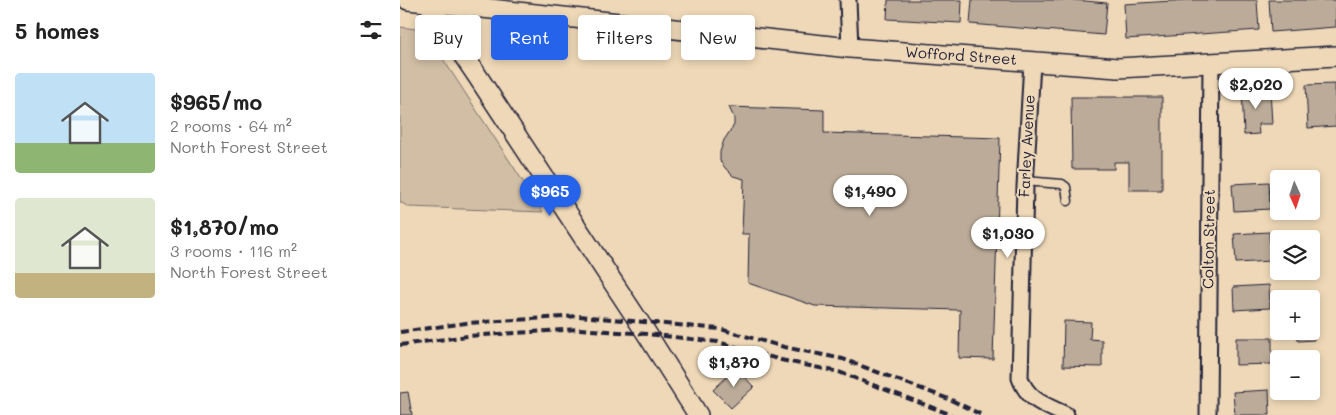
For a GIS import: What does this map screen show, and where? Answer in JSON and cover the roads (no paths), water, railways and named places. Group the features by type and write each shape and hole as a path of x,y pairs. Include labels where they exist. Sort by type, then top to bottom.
{"street":[{"name":"Wofford Street","path":"408,0 850,48 1118,68 1336,56"},
{"path":"848,0 850,48"},
{"path":"427,1 647,334 698,415"},
{"name":"Farley Avenue","path":"1032,62 1025,181 1020,378 1030,396 1066,415"},
{"name":"Colton Street","path":"1208,415 1211,63"}],"lane":[{"path":"1025,181 1062,184 1066,187 1068,201"}],"railway":[{"path":"400,332 466,323 579,316 720,329 784,347 843,359 951,400 982,415"},
{"path":"400,345 468,336 579,329 718,342 781,360 839,372 952,415"}]}
